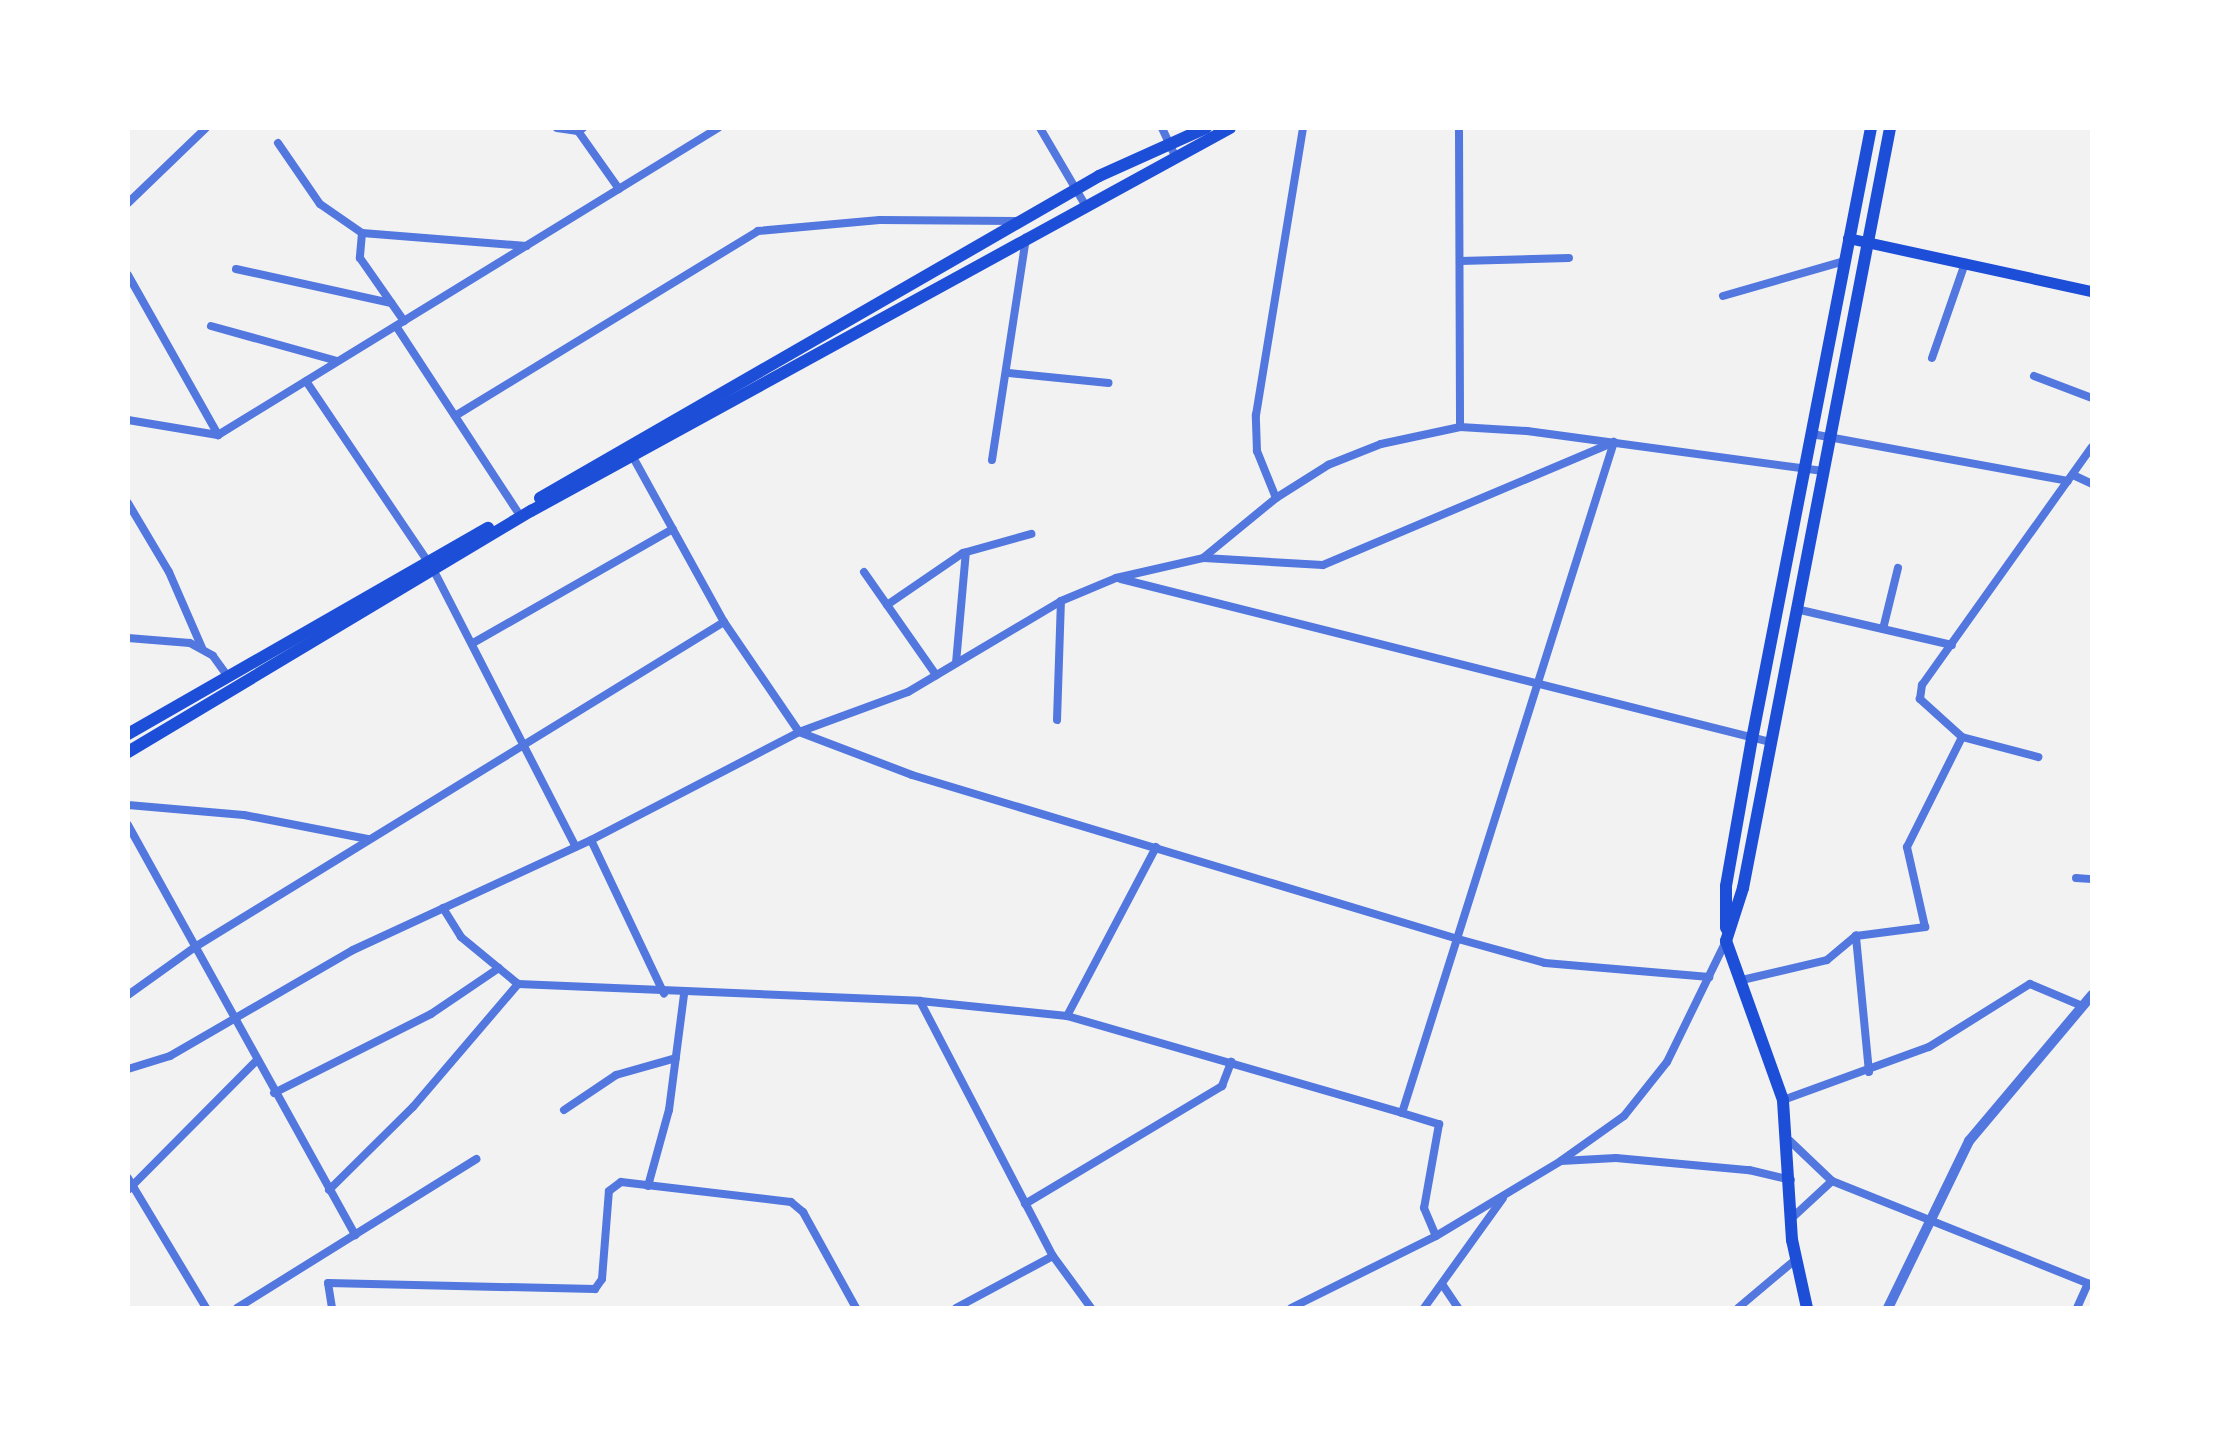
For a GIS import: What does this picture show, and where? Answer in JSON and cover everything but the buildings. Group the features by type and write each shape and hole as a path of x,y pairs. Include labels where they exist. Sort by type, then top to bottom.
{"main road":[{"path":"128,734 531,510 634,459 1084,203 1206,128"},
{"path":"128,752 626,445 1076,189 1230,128"},
{"path":"1807,1308 1791,1221 1790,1142 1783,1100 1726,941 1726,886 1871,128"},
{"path":"1726,941 1770,742 1864,241 1890,128"},
{"path":"1848,238 2092,291"},
{"path":"626,445 634,459"}],"street":[{"path":"128,203 206,128"},
{"path":"557,128 580,129 620,189"},
{"path":"128,420 218,435 718,128"},
{"path":"1040,128 1084,203"},
{"path":"1162,128 1172,148"},
{"path":"1276,498 1257,452 1256,416 1303,128"},
{"path":"1459,128 1460,427"},
{"path":"278,143 320,204 362,233 526,246"},
{"path":"455,416 758,231 880,220 1020,221"},
{"path":"362,233 360,258 392,304 455,416 517,512"},
{"path":"992,460 1009,372 1026,236"},
{"path":"1460,261 1569,258"},
{"path":"1723,296 1844,261"},
{"path":"1932,358 1965,263"},
{"path":"236,269 392,304"},
{"path":"128,275 218,435"},
{"path":"212,326 338,362"},
{"path":"1009,372 1109,382"},
{"path":"2034,376 2092,398"},
{"path":"306,381 431,566 576,847"},
{"path":"1203,558 1276,498 1328,465 1380,444 1460,427 1614,442 1822,471"},
{"path":"1810,433 2092,484"},
{"path":"128,1069 170,1056 232,1018 443,908 591,840 799,732 936,675 1061,601 1116,578 1203,558 1323,565 1614,442"},
{"path":"1402,1113 1614,442"},
{"path":"2038,757 1962,738 1920,700 1922,685 2092,447"},
{"path":"634,459 724,622 799,732 912,775 1458,940 1546,963 1710,976"},
{"path":"128,503 169,572 202,648 228,677"},
{"path":"473,643 672,529"},
{"path":"887,605 966,552 1031,534"},
{"path":"956,664 966,552"},
{"path":"1883,629 1898,568"},
{"path":"864,572 936,675"},
{"path":"1116,578 1540,680 1770,742"},
{"path":"1056,720 1061,601"},
{"path":"1796,610 1952,645"},
{"path":"128,995 194,947 724,622"},
{"path":"128,638 202,648"},
{"path":"1742,980 1828,960 1856,936 1925,927 1907,848 1962,738"},
{"path":"128,805 244,815 368,839"},
{"path":"128,825 355,1236"},
{"path":"591,840 664,994"},
{"path":"1066,1016 1156,847"},
{"path":"2076,878 2092,880"},
{"path":"443,908 462,937 518,984 684,995 920,1001 1066,1016 1439,1124 1424,1208 1436,1236"},
{"path":"1856,936 1858,1010 1869,1072"},
{"path":"1291,1308 1436,1236 1561,1161 1624,1116 1667,1062 1726,941"},
{"path":"274,1093 417,1022 498,968"},
{"path":"329,1190 413,1106 518,984"},
{"path":"1783,1100 1869,1072 1929,1047 2030,984 2082,1006"},
{"path":"648,1186 676,1058 684,995"},
{"path":"1888,1308 1926,1218 1969,1140 2092,995"},
{"path":"920,1001 1024,1204 1053,1256 1091,1308"},
{"path":"564,1110 616,1075 676,1058"},
{"path":"206,1308 129,1185 256,1061"},
{"path":"1024,1204 1222,1086 1231,1062"},
{"path":"1790,1142 1832,1181 2090,1284 2077,1308"},
{"path":"1561,1161 1616,1158 1749,1170 1791,1180"},
{"path":"237,1308 476,1159"},
{"path":"1791,1221 1832,1181"},
{"path":"332,1308 328,1283 591,1291 602,1279 608,1191 621,1182 791,1202 803,1212 856,1308"},
{"path":"1424,1308 1505,1196"},
{"path":"956,1308 1053,1256"},
{"path":"1738,1308 1796,1260"},
{"path":"1442,1284 1458,1308"}]}
